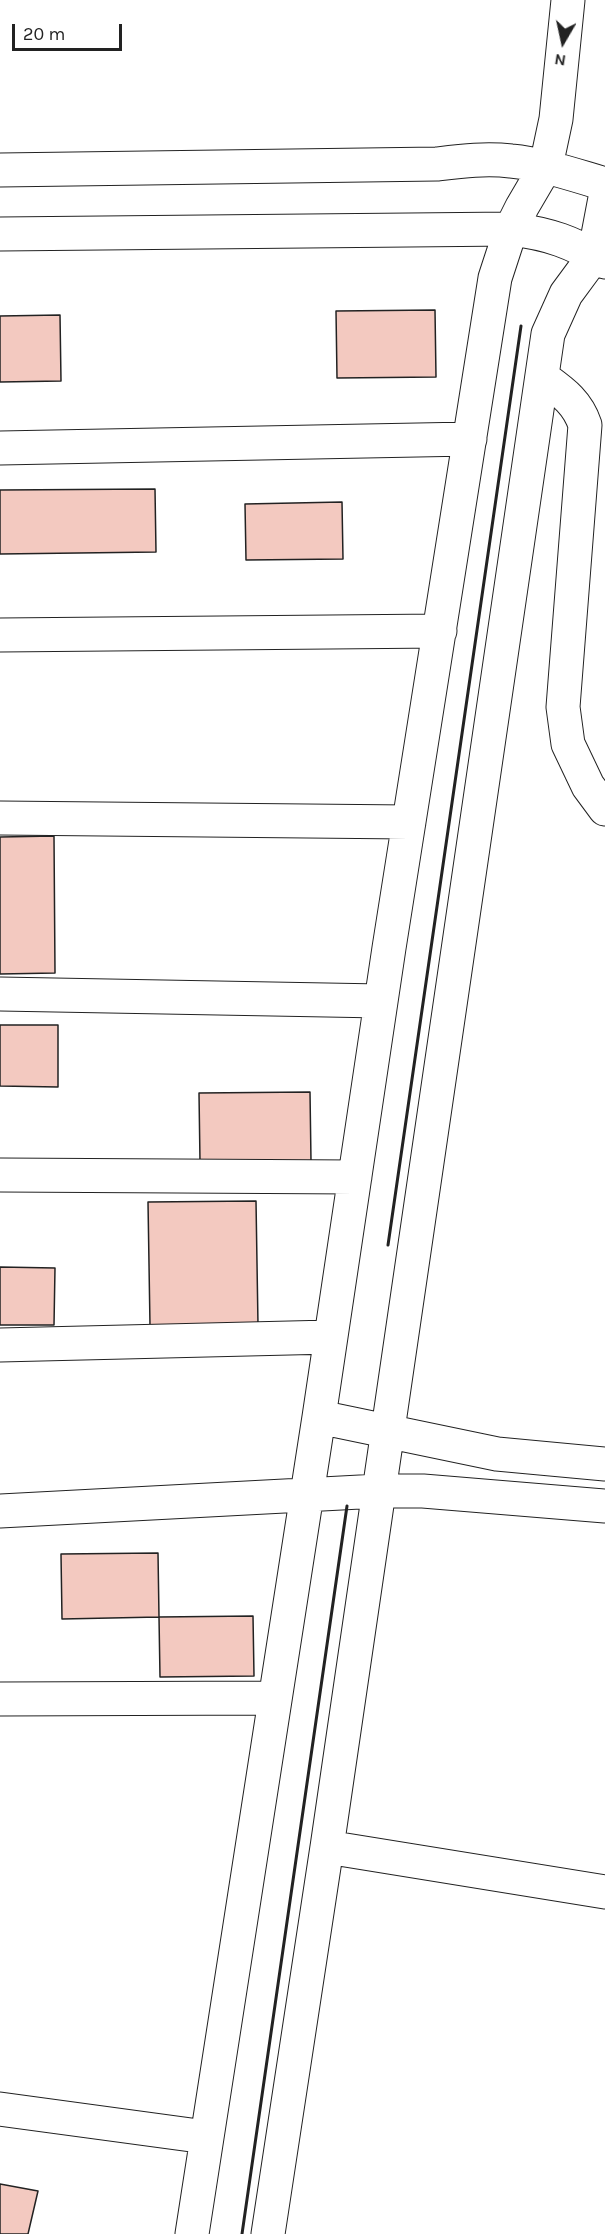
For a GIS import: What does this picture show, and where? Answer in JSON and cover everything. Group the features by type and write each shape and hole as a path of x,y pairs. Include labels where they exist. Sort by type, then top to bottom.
{"street":[{"path":"192,2234 381,1001 495,278 511,229 546,166 556,119 568,0"},
{"path":"0,170 437,164 474,160 511,161 546,166 605,184"},
{"path":"268,2234 327,1847 548,333 566,294 599,259 605,198"},
{"path":"0,234 511,229 541,233 569,242 599,259"},
{"path":"542,377 568,395 585,425 605,452"},
{"path":"585,425 563,707 567,744 588,786 605,809"},
{"path":"0,448 470,439"},
{"path":"0,635 440,631"},
{"path":"0,818 409,822"},
{"path":"0,994 381,1001"},
{"path":"0,1175 355,1177"},
{"path":"0,1345 331,1337"},
{"path":"319,1417 497,1454 605,1464"},
{"path":"0,1511 306,1493 379,1491 423,1491 605,1506"},
{"path":"0,1700 274,1698"},
{"path":"327,1847 605,1892"},
{"path":"0,2109 206,2137"}],"building":[{"path":"435,310 436,377 337,378 336,311"},
{"path":"60,315 61,381 0,382 0,316"},
{"path":"155,489 156,552 0,554 0,490"},
{"path":"342,502 343,559 246,560 245,504"},
{"path":"54,836 55,973 0,974 0,837"},
{"path":"0,1025 58,1025 58,1087 0,1086"},
{"path":"310,1092 311,1161 200,1162 199,1093"},
{"path":"256,1201 258,1325 150,1326 148,1202"},
{"path":"0,1267 55,1268 54,1325 0,1325"},
{"path":"158,1553 159,1617 62,1619 61,1554"},
{"path":"253,1616 254,1676 160,1677 159,1617"},
{"path":"0,2184 38,2191 28,2234 0,2234"}],"wall":[{"path":"388,1245 521,326"},
{"path":"242,2234 347,1506"}]}
